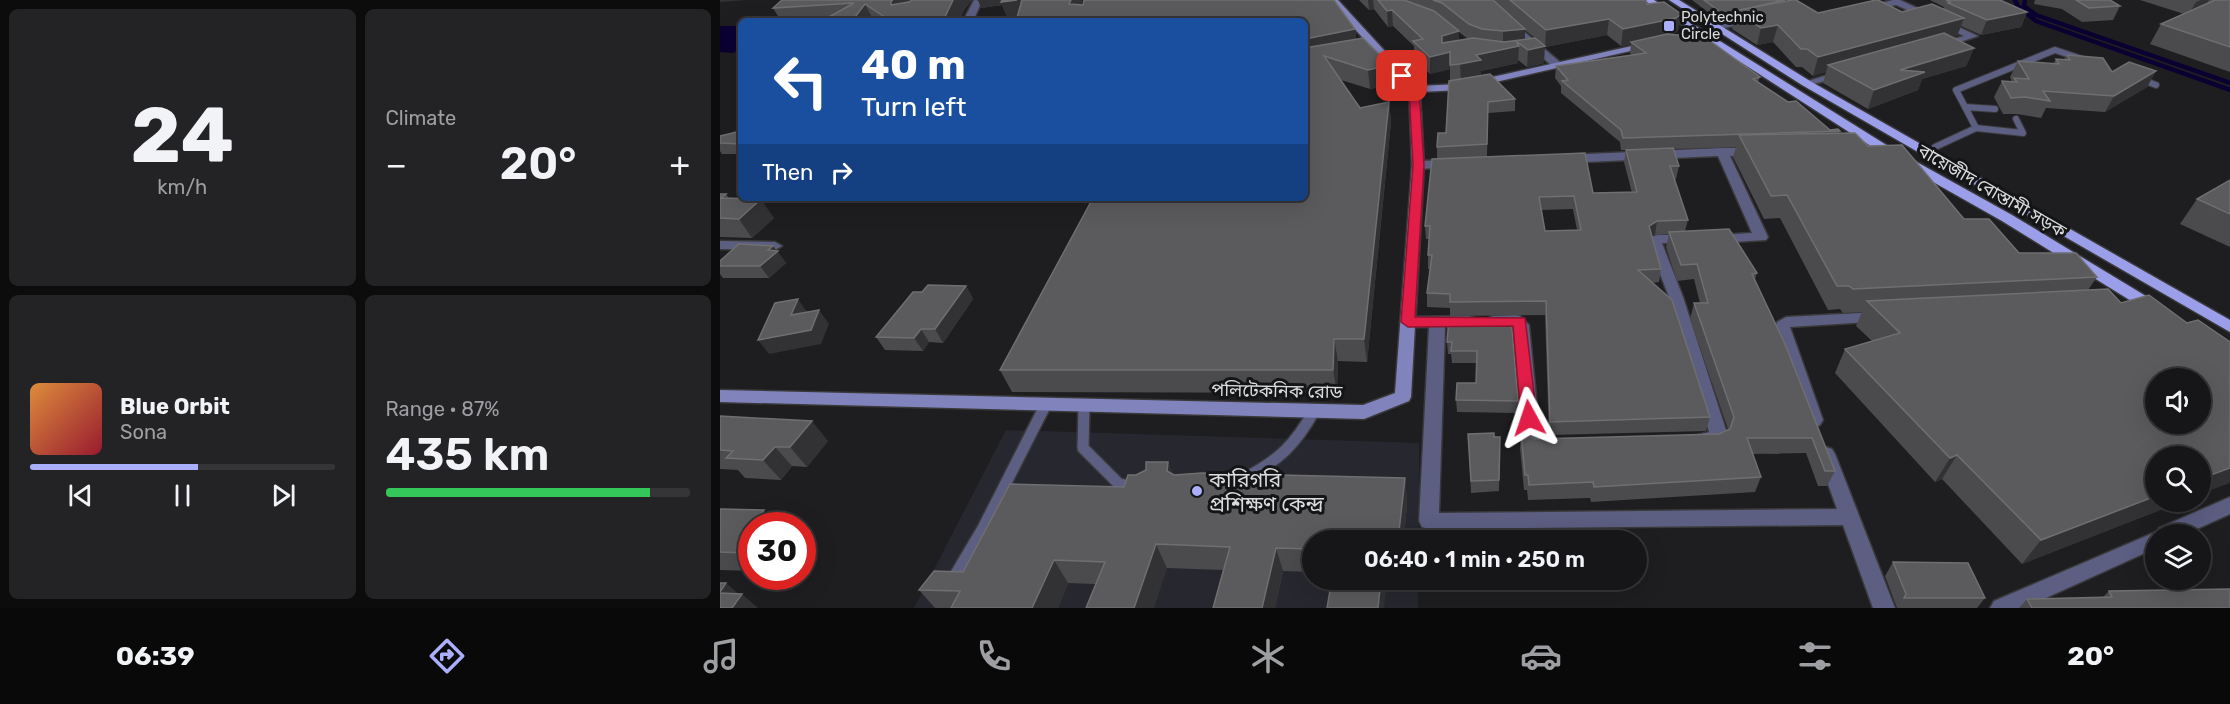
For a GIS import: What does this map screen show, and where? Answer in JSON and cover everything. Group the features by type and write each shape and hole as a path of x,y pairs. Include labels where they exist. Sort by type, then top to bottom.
{"main road":[{"path":"1333,0 1372,50 1414,89 1461,87 1699,34"},
{"name":"বায়েজীদ বোস্তামী সড়ক","path":"1648,0 1884,149 2007,218 2164,314"},
{"name":"বায়েজীদ বোস্তামী সড়ক","path":"1672,0 1806,83 2230,327"},
{"name":"পলিটেকনিক রোড","path":"720,396 1364,412 1403,397 1418,165 1414,89"}],"street":[{"path":"1482,0 1533,49 1557,65"},
{"path":"970,18 978,1"},
{"path":"1853,11 1897,2 1973,36 1928,49"},
{"path":"1715,27 1759,18"},
{"path":"1806,83 1851,71"},
{"path":"1861,150 1884,149"},
{"path":"1547,160 1768,151"},
{"path":"1690,441 1714,440 1718,437 1718,433 1656,241 1761,237 1722,152"},
{"path":"1418,165 1465,163"},
{"path":"720,245 775,246"},
{"path":"2122,304 2145,303"},
{"path":"1884,608 1849,517 1782,326 1786,322 1890,316"},
{"path":"1408,322 1520,322 1531,441 1540,447 1563,446"},
{"path":"1437,322 1429,521 1849,517"},
{"path":"2189,524 2230,506"},
{"path":"2001,608 2145,544"}],"lane":[{"path":"1976,128 1956,90 2055,50 2088,61"},
{"path":"2133,77 2156,84"},
{"path":"1965,107 1995,109"},
{"path":"1935,147 1976,128 2023,133 2016,119"},
{"path":"946,590 983,528 1046,404"},
{"path":"1084,405 1083,448 1119,484 1150,490"},
{"path":"1231,484 1282,458 1297,443 1314,411"}],"shaded area":[{"path":"720,26 738,26 738,50 733,53 720,52"},
{"name":"কারিগরি প্রশিক্ষণ কেন্দ্র","path":"1006,430 1419,443 1419,530 1302,530 1302,590 1418,590 1418,608 914,608"}],"building":[{"path":"782,0 893,0 891,5 912,0 953,0 944,18 886,18 865,4 854,18 828,18 854,3 773,8"},
{"path":"1022,0 1071,0 1069,4 1083,5 1084,0 1334,0 1355,29 1308,38 1308,18 1017,18"},
{"path":"1378,0 1404,0 1434,11 1459,31 1442,36 1442,43 1473,38 1504,42 1535,38 1545,46 1528,50 1516,41 1519,46 1476,55 1481,60 1450,65 1450,52 1430,57 1413,41 1423,39 1392,10 1387,11"},
{"path":"1433,0 1493,0 1525,29 1503,31 1482,29 1469,24 1442,3"},
{"path":"1510,0 1646,0 1647,4 1664,2 1681,14 1676,18 1623,29 1609,19 1546,30"},
{"path":"1704,0 1785,0 1723,14"},
{"path":"1792,0 1818,13 1876,0 1902,12 1932,4 1964,18 1818,57 1807,49 1801,49 1778,25 1761,28 1735,11"},
{"path":"1946,0 2000,0 2027,12 1987,20 1948,3 1950,2"},
{"path":"2076,0 2110,0 2120,6 2089,8"},
{"path":"2215,0 2230,0 2230,47 2161,24"},
{"path":"1944,33 1974,48 1900,70 1925,72 1874,90 1828,65"},
{"path":"1667,34 1706,38 1760,77 1753,79 1788,102 1796,101 1830,130 1840,131 1623,138 1621,130 1562,81 1568,80 1556,66 1646,53 1631,42"},
{"path":"1363,38 1390,65 1368,70 1324,56 1360,108 1389,102 1364,339 1334,339 1333,370 1000,370 1091,201 1308,201 1308,47"},
{"path":"2067,55 2103,58 2112,72 2129,62 2156,71 2114,96 2043,91 2050,101 2025,97 2011,98 2002,81 2017,82 2014,78 2029,79 2018,61 2059,64 2056,59 2070,60"},
{"path":"1490,74 1515,99 1488,102 1487,144 1437,147 1438,133 1446,133 1449,81"},
{"path":"738,132 738,144 720,143 720,136"},
{"path":"1855,133 1868,146 1902,145 1964,219 1989,219 2019,253 2076,253 2097,277 1853,289 1849,286 1837,286 1787,195 1771,196 1739,135"},
{"path":"1673,148 1679,166 1670,166 1688,220 1657,221 1649,226 1661,269 1638,270 1672,300 1710,417 1550,422 1546,301 1450,302 1450,294 1427,293 1432,255 1428,255 1430,226 1425,226 1432,159 1585,153 1593,193 1637,192 1626,150","holes":["1574,196 1581,230 1545,231 1539,197"]},
{"path":"2230,180 2230,214 2197,199"},
{"path":"720,194 726,194 721,198 759,201 739,219 720,218"},
{"path":"1729,229 1757,273 1752,274 1785,344 1835,471 1825,471 1812,438 1747,438 1761,477 1594,487 1593,482 1529,485 1528,475 1525,475 1521,433 1535,439 1719,434 1730,429 1734,417 1694,303 1708,303 1697,264 1681,265 1669,232"},
{"path":"739,244 773,246 768,250 778,251 760,266 720,266 720,261"},
{"path":"928,285 966,286 935,329 921,329 914,338 876,337 913,292 922,292"},
{"path":"2108,289 2121,303 2149,295 2187,323 2198,320 2230,342 2230,468 2211,475 2211,446 2145,446 2145,500 2041,540 1957,455 1950,458 1845,349 1900,333 1867,301"},
{"path":"798,299 791,315 819,310 811,330 758,340 775,303"},
{"path":"1449,318 1511,318 1518,401 1456,400 1457,383 1476,383 1477,351 1451,351 1452,342 1447,342"},
{"path":"720,416 812,421 790,447 775,447 763,460 726,458 733,451 720,450"},
{"path":"1494,433 1494,437 1500,437 1499,480 1471,481 1468,434"},
{"path":"1146,462 1168,462 1167,471 1174,475 1202,473 1405,478 1399,530 1302,530 1302,549 1276,548 1262,608 1213,608 1230,547 1156,544 1134,608 1086,608 1105,562 1054,560 1032,608 951,608 960,591 919,590 934,571 963,572 1010,484 1124,487 1128,475 1136,475 1146,470"},
{"path":"720,509 764,510 762,512 738,512 738,553 720,552"},
{"path":"1893,562 1968,563 1985,598 1904,598 1906,594"},
{"path":"720,583 726,583 720,592"},
{"path":"2230,589 2230,608 2032,608 2027,599 2112,597 2109,591"},
{"path":"1330,590 1380,590 1378,608 1327,608"},
{"path":"720,593 742,594 732,608 720,608"}],"waterway":[{"path":"2015,0 2018,6 2036,21 2230,90"},
{"path":"2025,0 2024,6 2036,15 2230,83"}],"place":[{"name":"Polytechnic Circle","path":"1669,26"},
{"name":"কারিগরি প্রশিক্ষণ কেন্দ্র","path":"1197,491"}],"route":[{"path":"1402,76 1414,89 1418,165 1408,322 1515,320 1520,322 1529,418"}]}
